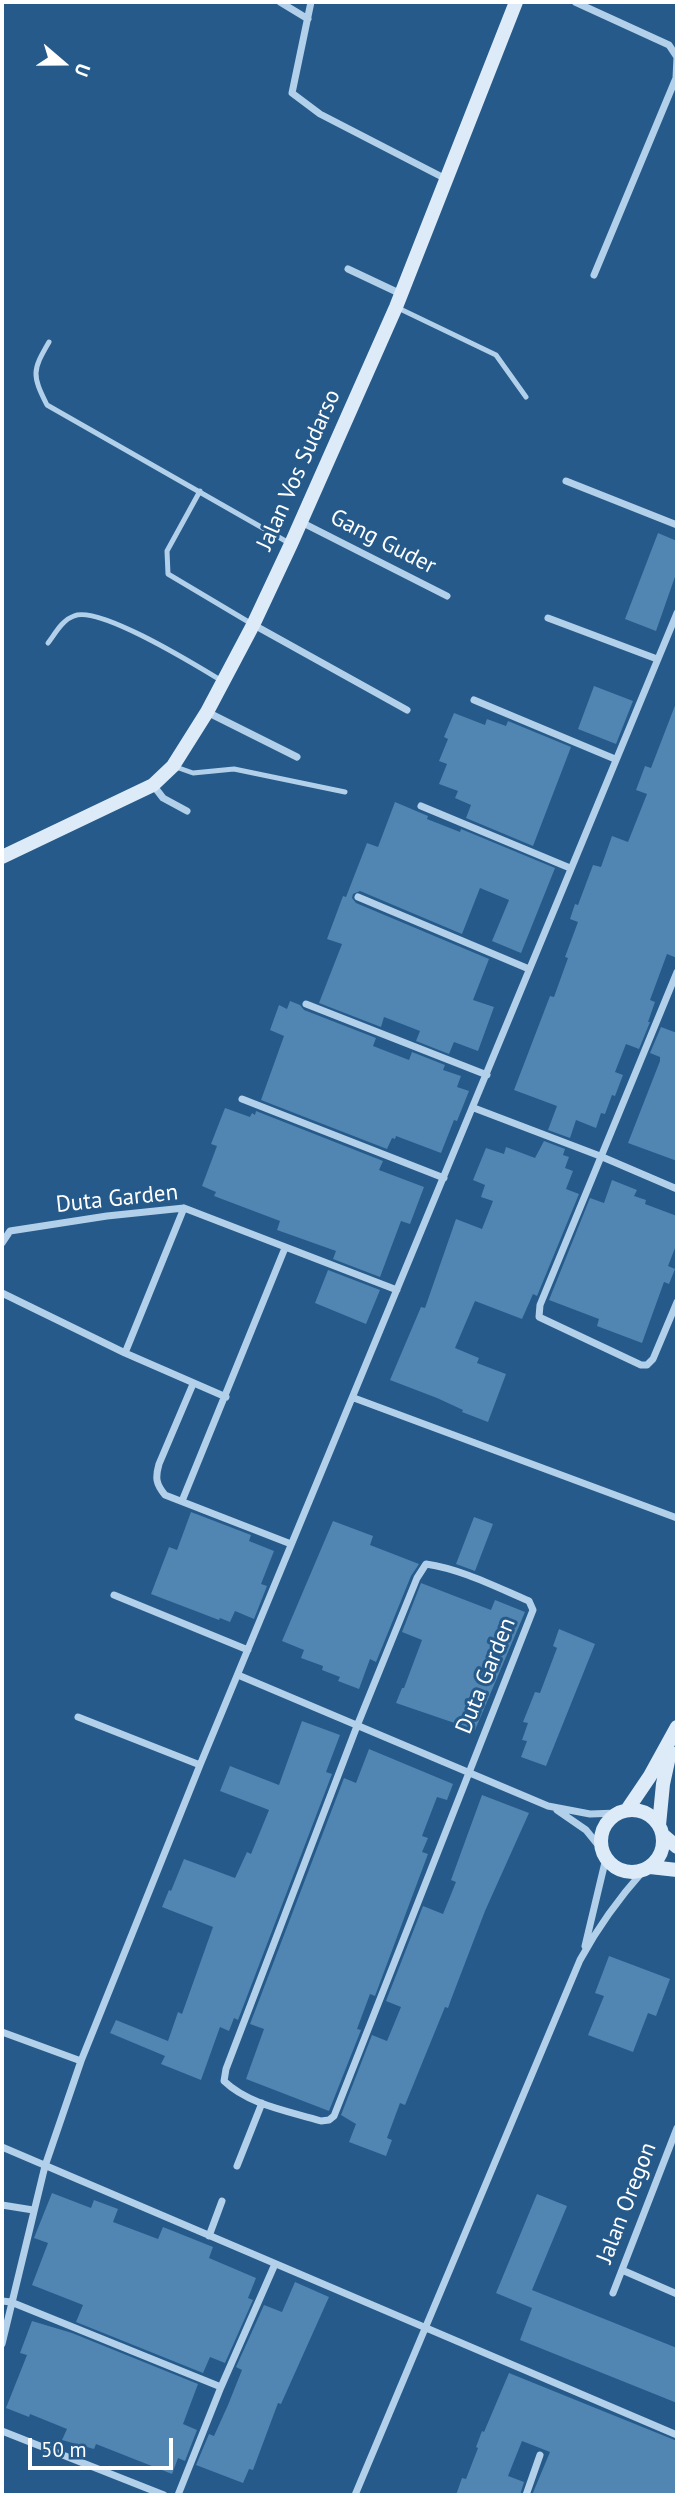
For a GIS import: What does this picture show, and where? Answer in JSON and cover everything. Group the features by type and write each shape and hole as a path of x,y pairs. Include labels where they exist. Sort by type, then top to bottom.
{"street":[{"path":"280,2 308,19"},
{"path":"311,2 292,93 320,114 446,179"},
{"name":"Jalan Vos Sudarso","path":"2,857 153,785 173,766 207,712 253,625 291,544 399,301 516,2"},
{"path":"575,2 669,45 677,57 676,78 594,275"},
{"path":"348,269 399,301"},
{"path":"566,481 677,525"},
{"name":"Gang Guder","path":"301,522 447,596"},
{"path":"2,2344 45,2166 81,2061 200,1765 677,613"},
{"path":"548,618 657,659"},
{"path":"253,625 407,710"},
{"path":"474,700 615,760"},
{"path":"207,712 297,757"},
{"path":"153,785 163,798 187,811"},
{"path":"421,806 570,868"},
{"path":"358,897 529,969"},
{"path":"677,972 540,1305 539,1317 641,1365 647,1365 653,1359 677,1302"},
{"path":"306,1004 486,1075"},
{"path":"242,1098 444,1178"},
{"path":"474,1108 600,1156 677,1189"},
{"path":"125,1353 184,1208"},
{"name":"Duta Garden","path":"2,1243 10,1231 107,1216 184,1208 397,1290"},
{"path":"182,1501 285,1248"},
{"path":"2,1293 125,1353 226,1397"},
{"path":"193,1384 155,1476 158,1486 166,1495 291,1544"},
{"path":"354,1398 677,1518"},
{"name":"Duta Garden","path":"426,1564 442,1566 497,1587 528,1601 533,1610 469,1772 334,2116 321,2121 262,2103 233,2090 224,2081 226,2069 357,1726 417,1578 426,1564"},
{"path":"114,1595 248,1650"},
{"path":"238,1675 554,1808 586,1830 613,1866 623,1871 634,1872 647,1868 677,1870"},
{"path":"78,1717 200,1765"},
{"path":"580,1960 599,1892 605,1854 602,1834 605,1826 622,1812 650,1776 675,1732"},
{"path":"355,2495 580,1960 598,1927 619,1898 658,1858 663,1847 663,1784 675,1732"},
{"path":"554,1808 590,1814 641,1811 655,1819 677,1847"},
{"path":"2,2032 81,2061"},
{"path":"237,2166 262,2103"},
{"name":"Jalan Oregon","path":"612,2293 677,2128"},
{"path":"2,2147 677,2435"},
{"path":"209,2236 222,2201"},
{"path":"2,2206 33,2210"},
{"path":"178,2495 221,2387 275,2264"},
{"path":"622,2270 677,2294"},
{"path":"2,2301 11,2302 221,2387"},
{"path":"2,2431 164,2495"},
{"path":"526,2495 540,2455"}],"lane":[{"path":"399,301 496,355 526,397"},
{"path":"49,342 38,362 35,381 47,405 291,544"},
{"path":"200,491 167,551 168,574 253,625"},
{"path":"48,643 74,615 89,614 114,622 223,682"},
{"path":"173,766 193,773 234,769 345,792"}],"building":[{"path":"658,533 677,541 677,571 656,631 625,619"},
{"path":"594,686 633,701 616,744 578,729"},
{"path":"676,703 677,958 667,954 650,1000 655,1002 650,1022 639,1049 626,1044 615,1072 623,1075 605,1114 601,1113 596,1128 576,1120 570,1138 548,1130 557,1106 514,1090 550,996 554,997 568,958 565,957 578,922 570,919 575,904 578,905 593,865 601,867 612,836 628,842 647,794 636,790 645,766 651,768"},
{"path":"454,713 485,725 487,719 506,726 508,721 571,747 533,846 466,818 471,805 455,798 458,791 439,784 447,764 439,761 448,739 444,737"},
{"path":"395,802 428,816 427,819 460,832 461,829 555,868 521,953 492,941 509,900 480,888 462,934 360,891 353,894 352,898 356,903 489,959 473,1000 494,1007 478,1051 454,1042 449,1054 416,1041 420,1031 384,1017 381,1027 319,1003 342,944 327,939 343,896 346,897 367,843 378,847"},
{"path":"290,1001 304,1010 376,1038 373,1046 409,1060 412,1052 445,1065 443,1070 461,1076 457,1087 469,1091 441,1153 396,1136 395,1139 392,1138 387,1149 261,1100 284,1036 270,1030 279,1005 287,1009"},
{"path":"661,1027 677,1033 677,1161 628,1143 660,1061 660,1057 650,1053"},
{"path":"225,1108 250,1117 252,1113 255,1115 256,1111 383,1161 379,1170 424,1187 410,1224 401,1221 380,1277 333,1259 336,1251 277,1230 280,1221 214,1196 216,1192 202,1186 217,1146 211,1144"},
{"path":"544,1141 565,1149 563,1155 569,1157 565,1168 573,1171 566,1189 579,1194 537,1296 533,1294 522,1319 475,1301 455,1348 479,1358 477,1363 506,1374 488,1422 390,1380 421,1307 425,1308 456,1219 482,1229 493,1201 481,1197 485,1185 473,1180 486,1148 504,1154 506,1147 535,1158"},
{"path":"612,1180 637,1190 634,1196 646,1200 645,1204 677,1216 677,1243 668,1266 675,1269 669,1284 664,1282 642,1343 597,1326 599,1319 549,1300 590,1198 604,1203"},
{"path":"328,1270 380,1290 366,1324 315,1303"},
{"path":"191,1512 251,1535 249,1541 274,1551 261,1584 267,1586 254,1619 235,1611 230,1622 220,1618 219,1620 151,1594 169,1547 177,1550"},
{"path":"474,1517 493,1524 475,1571 456,1564"},
{"path":"333,1521 373,1536 370,1545 419,1564 411,1576 376,1662 370,1659 359,1689 338,1681 340,1677 322,1670 323,1666 301,1658 304,1650 282,1641"},
{"path":"421,1583 491,1610 495,1600 525,1612 475,1730 396,1703 422,1640 402,1632"},
{"path":"559,1629 595,1644 546,1766 521,1757 527,1741 522,1740 528,1723 523,1722 535,1692 540,1693 557,1648 553,1646"},
{"path":"302,1721 340,1735 326,1772 332,1774 238,2020 234,2018 229,2031 220,2027 201,2080 161,2064 165,2056 110,2033 116,2020 168,2041 178,2012 182,2014 213,1927 162,1907 169,1890 171,1891 184,1859 235,1878 247,1852 251,1854 269,1810 220,1791 230,1766 279,1785"},
{"path":"369,1749 453,1784 447,1800 437,1797 422,1836 428,1838 422,1852 428,1854 375,1996 370,1994 357,2029 361,2030 329,2111 246,2079 264,2029 250,2024 344,1778 356,1783"},
{"path":"482,1795 529,1813 485,1911 448,2008 445,2007 405,2105 400,2103 387,2138 392,2140 386,2156 349,2142 356,2124 341,2115 372,2035 387,2041 401,2007 386,2001 423,1906 443,1914 456,1882 451,1880"},
{"path":"609,1956 670,1979 656,2016 648,2013 633,2052 588,2035 604,1996 595,1993"},
{"path":"52,2193 91,2208 94,2200 118,2209 113,2222 158,2239 163,2227 213,2247 209,2258 256,2278 248,2298 253,2300 225,2363 210,2357 203,2373 76,2322 83,2305 32,2285 48,2243 34,2238"},
{"path":"537,2194 567,2206 532,2290 677,2348 677,2403 520,2340 532,2308 496,2293"},
{"path":"295,2282 329,2297 281,2404 278,2403 253,2470 249,2469 243,2483 196,2465 209,2434 214,2436 228,2405 242,2370 236,2367 264,2305 282,2312"},
{"path":"32,2321 72,2333 198,2384 183,2424 197,2430 185,2461 178,2458 172,2474 96,2444 94,2449 62,2440 67,2429 30,2414 29,2417 6,2408 27,2355 20,2353"},
{"path":"509,2373 677,2441 677,2495 532,2495 550,2452 522,2441 508,2476 524,2482 520,2495 456,2495 462,2478 466,2479 482,2431 484,2432"}]}
